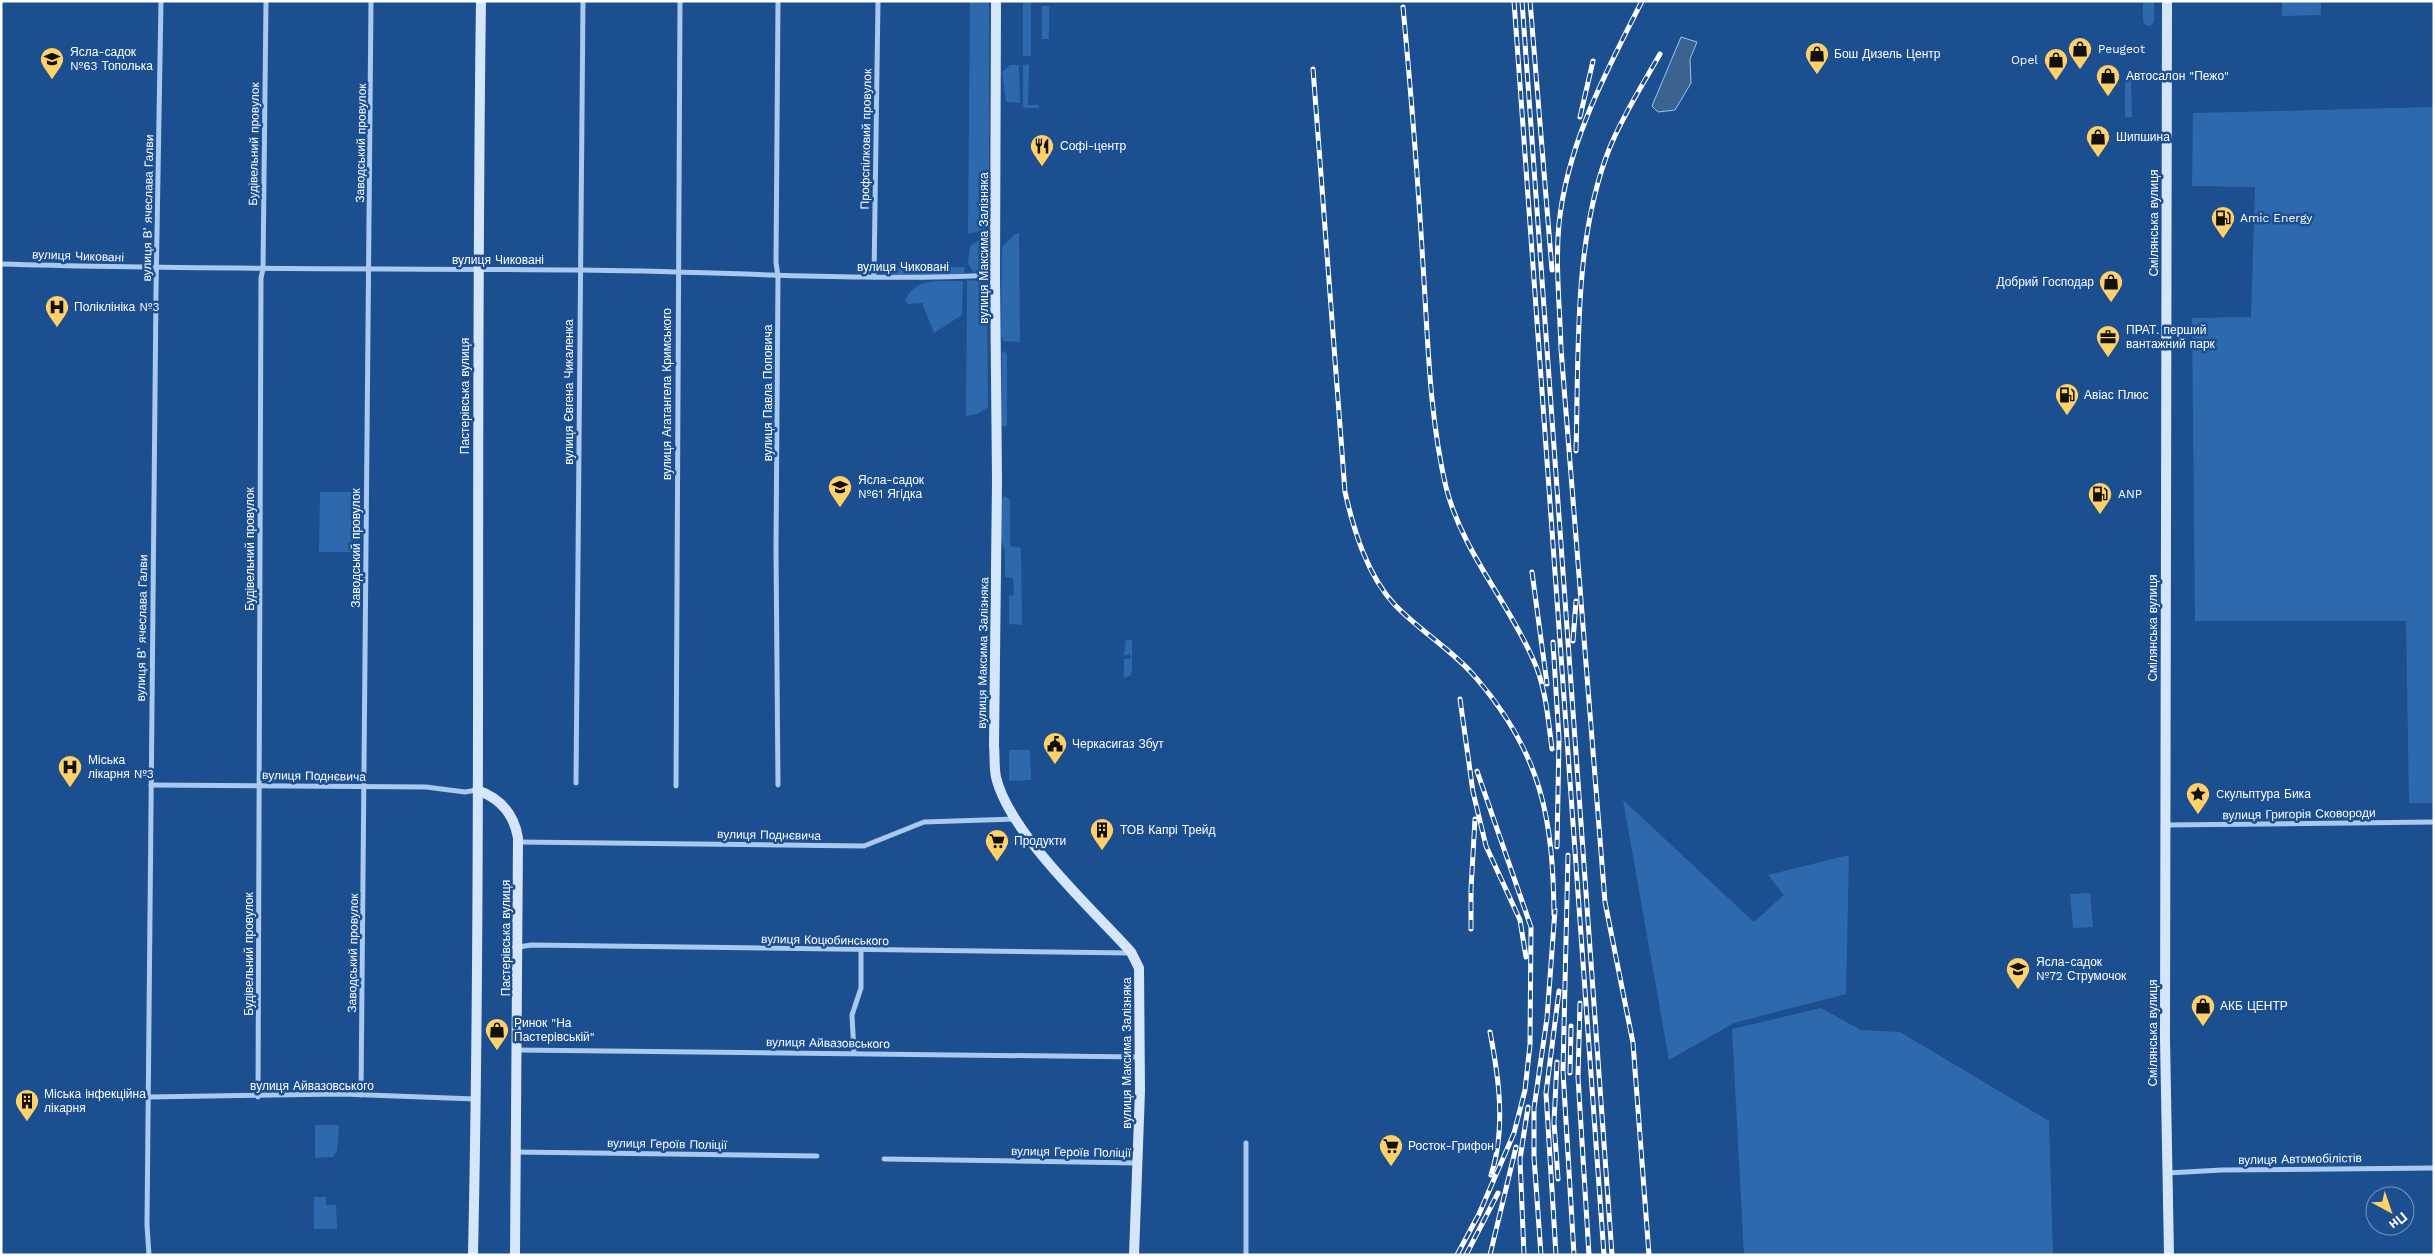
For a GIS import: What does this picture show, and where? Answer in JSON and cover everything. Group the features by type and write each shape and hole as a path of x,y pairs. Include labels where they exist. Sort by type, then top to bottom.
{"main road":[{"name":"Пастерівська вулиця","path":"473,1255 476,1099 478,270 482,1"},
{"name":"вулиця Максима Залізняка","path":"996,1 995,275 997,480 994,746 996,777 1015,819 1041,853 1131,952 1137,962 1140,974 1138,1163 1134,1255"},
{"name":"Смілянська вулиця","path":"2167,1 2165,825 2169,1255"},
{"name":"Пастерівська вулиця","path":"477,790 486,794 513,817 518,842 519,947 515,1255"}],"street":[{"name":"вулиця Вʼячеслава Галви","path":"149,1255 147,1225 151,785 161,1"},
{"name":"Будівельний провулок","path":"258,1096 261,278 263,269 266,1"},
{"name":"Заводський провулок","path":"362,1095 371,1"},
{"name":"вулиця Євгена Чикаленка","path":"576,783 582,1"},
{"name":"вулиця Агатангела Кримського","path":"676,786 680,1"},
{"name":"вулиця Павла Поповича","path":"778,1 776,263 778,276 776,548 778,785"},
{"name":"Профспілковий провулок","path":"874,277 878,1"},
{"name":"вулиця Чиковані","path":"1,264 157,268 579,270 778,276 995,275"},
{"name":"вулиця Поднєвича","path":"151,785 426,787 465,792 477,790"},
{"name":"вулиця Поднєвича","path":"518,842 864,846 924,822 1015,819"},
{"name":"вулиця Григорія Сковороди","path":"2165,825 2434,822"},
{"name":"вулиця Коцюбинського","path":"519,947 531,945 1131,952"},
{"path":"854,1054 852,1015 861,988 861,950"},
{"name":"вулиця Айвазовського","path":"517,1050 1139,1057"},
{"name":"вулиця Айвазовського","path":"149,1097 362,1095 476,1099"},
{"path":"1246,1143 1246,1255"},
{"name":"вулиця Героїв Поліції","path":"516,1152 817,1156"},
{"name":"вулиця Героїв Поліції","path":"884,1159 1138,1163"},
{"name":"вулиця Автомобілістів","path":"2167,1173 2222,1170 2434,1168"}],"shaded area":[{"path":"970,1 989,1 989,192 986,229 968,234"},
{"path":"1023,1 1031,1 1031,56 1023,56"},
{"path":"2143,1 2154,1 2154,22 2150,26 2143,22"},
{"path":"2282,1 2321,1 2321,15 2282,16"},
{"path":"1042,6 1049,6 1049,39 1042,39"},
{"path":"1681,37 1697,42 1690,59 1691,83 1675,110 1658,112 1652,106"},
{"path":"1029,64 1028,105 1039,105 1039,108 1024,108 1023,105 1023,65"},
{"path":"1010,65 1019,65 1020,103 1006,102 1002,72"},
{"path":"2125,80 2131,80 2132,117 2125,117"},
{"path":"2434,107 2434,803 2409,803 2406,621 2195,621 2192,318 2251,317 2255,187 2192,186 2193,113"},
{"path":"1019,233 1020,342 1004,341 1001,336 1002,247 1015,234"},
{"path":"987,235 989,236 987,266 984,270 973,272 968,263 970,246"},
{"path":"877,267 965,267 964,273 935,275 882,274"},
{"path":"967,280 979,281 987,288 988,407 978,414 966,416"},
{"path":"937,281 963,281 962,315 934,333 922,303 908,304 905,301 915,287 922,284"},
{"path":"1004,351 1007,355 1007,425 1004,427 1001,425 1002,353"},
{"path":"320,492 352,492 351,552 319,552"},
{"path":"1005,496 1010,500 1010,546 1021,549 1022,625 1009,624 1009,596 1014,595 1013,578 1005,577 1005,551 1001,540 1001,500"},
{"path":"1126,640 1132,640 1132,671 1131,675 1124,678 1124,659 1131,659 1130,654 1124,656"},
{"path":"1009,750 1030,750 1031,780 1009,781"},
{"path":"1623,800 1754,922 1784,895 1768,875 1849,855 1846,994 1734,1023 1669,1060"},
{"path":"2090,893 2093,927 2073,928 2070,894"},
{"path":"1821,1008 1861,1030 1900,1032 2049,1121 2053,1255 1744,1255 1732,1029"},
{"path":"315,1125 339,1125 337,1151 333,1157 315,1158"},
{"path":"314,1197 326,1197 326,1205 336,1205 337,1229 314,1229"}],"railway":[{"path":"1514,1 1604,1255"},
{"path":"1522,1 1612,1255"},
{"path":"1530,1 1552,270"},
{"path":"1642,1 1602,82 1579,137 1563,194 1557,255 1561,349 1605,902 1633,1043 1649,1255"},
{"path":"1403,7 1417,168 1430,377 1440,460 1453,510 1463,533 1511,616 1533,659 1546,703 1552,749"},
{"path":"1576,451 1580,297 1590,219 1598,182 1615,135 1660,54"},
{"path":"1580,117 1593,61"},
{"path":"1313,69 1345,492 1357,537 1369,566 1385,593 1405,615 1468,669 1499,707 1516,734 1530,762 1540,790 1546,818 1551,848 1554,915"},
{"path":"1532,572 1547,684"},
{"path":"1573,641 1576,601"},
{"path":"1553,642 1559,739 1557,847"},
{"path":"1460,699 1473,792 1486,846 1520,920 1526,957"},
{"path":"1457,1255 1479,1214 1514,1133 1525,1090 1530,1045 1531,927 1477,771"},
{"path":"1471,929 1475,819"},
{"path":"1568,855 1563,1071 1574,1255"},
{"path":"1541,1255 1534,1157 1534,1108 1547,1018 1555,910"},
{"path":"1556,1255 1546,1093 1559,991"},
{"path":"1580,1003 1578,1077 1589,1255"},
{"path":"1570,1073 1571,1026"},
{"path":"1490,1032 1500,1104 1496,1158 1491,1175"},
{"path":"1557,1062 1554,1122 1558,1179"},
{"path":"1524,1255 1520,1159 1528,1107"},
{"path":"1490,1255 1516,1147"},
{"path":"1466,1255 1498,1193"}],"place":[{"name":"Peugeot","path":"2080,70"},
{"name":"Бош Дизель Центр","path":"1817,75"},
{"name":"Ясла-садок №63 Тополька","path":"52,80"},
{"name":"Opel","path":"2056,81"},
{"name":"Автосалон \"Пежо\"","path":"2108,97"},
{"name":"Шипшина","path":"2098,158"},
{"name":"Софі-центр","path":"1042,167"},
{"name":"Amic Energy","path":"2223,239"},
{"name":"Добрий Господар","path":"2111,303"},
{"name":"Поліклініка №3","path":"57,328"},
{"name":"ПРАТ. перший вантажний парк","path":"2108,358"},
{"name":"Авіас Плюс","path":"2067,416"},
{"name":"Ясла-садок №61 Ягідка","path":"840,508"},
{"name":"ANP","path":"2100,515"},
{"name":"Черкасигаз Збут","path":"1055,765"},
{"name":"Міська лікарня №3","path":"70,788"},
{"name":"Cкульптура Бика","path":"2198,815"},
{"name":"ТОВ Капрі Трейд","path":"1102,851"},
{"name":"Продукти","path":"997,862"},
{"name":"Ясла-садок №72 Струмочок","path":"2018,990"},
{"name":"АКБ ЦЕНТР","path":"2203,1027"},
{"name":"Ринок \"На Пастерівській\"","path":"497,1051"},
{"name":"Міська інфекційна лікарня","path":"27,1122"},
{"name":"Росток-Грифон","path":"1391,1167"}]}
